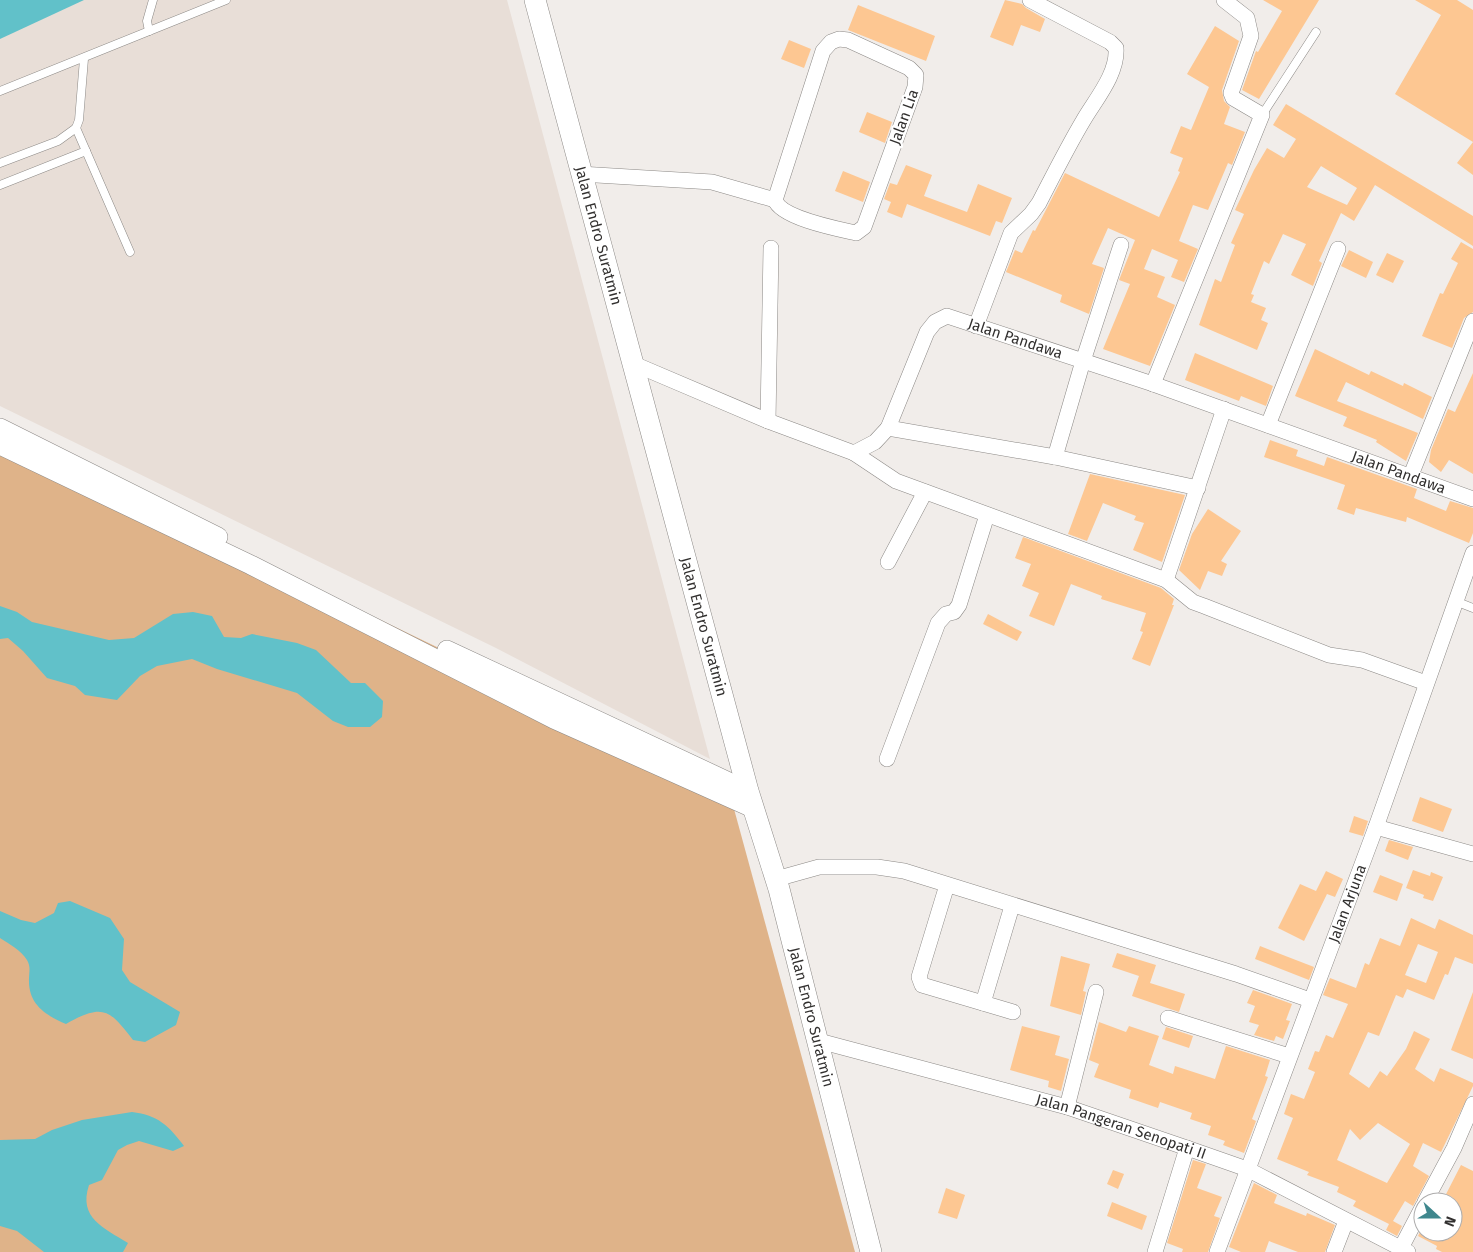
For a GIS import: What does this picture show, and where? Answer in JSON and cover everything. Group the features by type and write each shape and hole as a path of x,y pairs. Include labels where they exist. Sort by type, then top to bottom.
{"main road":[{"name":"Jalan Endro Suratmin","path":"535,0 580,174 634,364 751,799 777,884 819,1041 871,1252"}],"street":[{"path":"976,326 1011,234 1032,214 1039,203 1083,121 1107,82 1117,54 1116,48 1110,42 1030,0"},
{"path":"1153,384 1262,115 1233,98 1231,94 1251,36 1246,18 1224,0"},
{"name":"Jalan Lia","path":"839,39 848,40 909,68 916,75 915,87 864,227 860,231 856,233 833,228 789,214 777,205 776,200 823,51 831,42 839,39"},
{"name":"Jalan Lia","path":"580,174 712,182 776,200"},
{"path":"1055,456 1083,361 1121,245"},
{"path":"768,421 770,248"},
{"path":"1268,425 1338,248"},
{"name":"Jalan Pandawa","path":"854,453 875,442 888,428 921,344 935,322 947,316 1153,384 1411,475 1473,499"},
{"path":"1411,475 1473,322"},
{"path":"634,364 768,421 854,453 896,481 1166,580 1193,602 1329,655 1362,660 1426,683"},
{"path":"1166,580 1224,409"},
{"path":"0,428 428,642 751,799"},
{"path":"888,428 1055,456 1198,488"},
{"path":"0,445 251,565 554,719 751,799"},
{"path":"888,562 925,492"},
{"path":"887,759 938,623 942,617 954,612 959,605 987,515"},
{"name":"Jalan Arjuna","path":"1217,1252 1376,827 1473,553"},
{"path":"1376,827 1473,854"},
{"path":"777,884 820,877 840,868 877,867 904,871 1236,974 1310,1000"},
{"path":"947,885 919,977 920,981 922,984 1013,1012"},
{"path":"983,1003 1012,906"},
{"path":"1067,1107 1096,992"},
{"path":"1168,1018 1289,1056"},
{"name":"Jalan Pangeran Senopati II","path":"819,1041 1067,1107 1187,1148 1247,1170 1404,1250"},
{"path":"1430,1192 1454,1148 1473,1104"},
{"path":"1155,1252 1187,1148"},
{"path":"1334,1252 1346,1221"},
{"path":"1404,1250 1413,1229"}],"lane":[{"path":"148,31 147,21 153,0"},
{"path":"0,91 84,59 226,0"},
{"path":"1262,115 1316,32"},
{"path":"0,164 69,136 76,128 79,120 84,59"},
{"path":"76,128 130,252"},
{"path":"0,185 86,150"},
{"path":"1455,602 1473,608"}],"shaded area":[{"path":"0,0 507,0 710,759 496,648 0,406"},
{"path":"0,437 728,787 855,1252 0,1252"}],"water":[{"path":"0,0 84,0 0,39"},
{"path":"0,606 17,612 32,622 109,640 134,638 173,614 193,612 212,616 224,637 241,638 252,634 297,643 316,650 351,683 365,683 383,701 382,717 370,727 348,727 333,721 297,693 217,669 192,659 157,666 140,676 117,700 85,695 75,686 47,678 23,651 8,638 0,639"},
{"path":"70,901 110,918 124,939 122,970 130,982 180,1012 176,1025 145,1042 133,1040 118,1021 104,1012 89,1013 66,1024 51,1017 39,1008 29,988 27,960 18,950 0,938 0,911 21,920 35,923 54,913 58,903"},
{"path":"132,1112 156,1119 168,1127 184,1146 173,1151 139,1141 127,1145 118,1150 102,1180 89,1185 87,1206 90,1214 102,1227 128,1243 123,1252 44,1252 17,1231 0,1226 0,1140 35,1139 52,1130 82,1120"}],"building":[{"path":"1005,0 1022,4 1045,19 1040,32 1021,25 1013,46 990,37"},
{"path":"1263,0 1319,0 1259,99 1242,90 1256,51 1258,52 1282,11"},
{"path":"1415,0 1457,0 1473,10 1473,142 1395,94 1441,15"},
{"path":"858,5 935,36 926,61 848,30"},
{"path":"1215,26 1239,41 1222,90 1224,101 1230,107 1224,124 1245,132 1232,165 1228,163 1208,210 1193,205 1179,241 1198,249 1184,282 1171,277 1178,260 1152,249 1144,269 1165,277 1157,297 1175,305 1150,366 1103,349 1130,284 1119,280 1135,240 1108,228 1092,264 1104,268 1089,314 1060,302 1062,295 1006,272 1015,250 1022,253 1065,173 1159,217 1180,172 1178,171 1183,158 1170,153 1181,126 1191,130 1209,87 1187,74"},
{"path":"789,40 811,49 804,68 781,59"},
{"path":"1286,104 1473,216 1473,246 1375,185 1354,221 1341,213 1319,261 1322,263 1313,286 1291,275 1306,244 1283,234 1269,264 1264,261 1251,294 1254,295 1251,302 1266,308 1261,320 1268,323 1257,350 1199,325 1215,279 1221,282 1235,245 1231,243 1244,214 1235,210 1254,170 1267,148 1284,158 1296,139 1273,125","holes":["1321,166 1357,188 1347,205 1307,187"]},
{"path":"867,112 892,122 885,143 859,132"},
{"path":"1473,142 1473,175 1457,163"},
{"path":"906,165 932,175 924,196 967,212 978,184 1012,198 1002,223 996,221 990,236 907,204 902,218 887,212 891,202 884,199 890,183 897,185"},
{"path":"843,171 870,182 863,202 835,191"},
{"path":"1461,242 1473,249 1473,312 1464,318 1452,348 1422,336 1440,293 1443,294 1458,263 1451,259"},
{"path":"1349,250 1373,262 1366,278 1341,266"},
{"path":"1387,253 1404,261 1393,283 1376,275"},
{"path":"1315,349 1369,375 1371,371 1403,386 1404,383 1432,397 1423,419 1346,382 1337,401 1418,433 1406,461 1376,442 1377,440 1343,426 1347,417 1295,396"},
{"path":"1195,353 1273,386 1266,406 1241,396 1239,401 1185,380"},
{"path":"1473,373 1473,474 1449,460 1441,472 1429,462 1431,450 1448,409 1455,412"},
{"path":"1270,440 1298,450 1296,456 1324,466 1327,457 1417,489 1414,498 1446,511 1450,501 1473,508 1473,533 1469,543 1407,517 1406,522 1356,508 1354,515 1337,509 1345,485 1264,457"},
{"path":"1090,474 1185,495 1162,562 1133,550 1144,523 1134,520 1136,516 1103,503 1087,541 1068,534"},
{"path":"1208,509 1241,531 1221,561 1227,564 1222,576 1208,571 1200,590 1179,570 1192,534"},
{"path":"1023,537 1161,588 1174,599 1172,605 1174,605 1150,666 1132,659 1143,632 1140,631 1146,613 1101,599 1102,596 1071,584 1054,626 1029,616 1039,593 1022,586 1031,564 1015,558"},
{"path":"988,614 1022,632 1017,641 983,624"},
{"path":"1420,797 1452,809 1443,832 1412,821"},
{"path":"1354,816 1368,821 1363,836 1349,832"},
{"path":"1389,840 1413,847 1408,860 1385,851"},
{"path":"1413,870 1430,876 1431,872 1443,877 1433,901 1423,898 1424,895 1406,888"},
{"path":"1326,871 1343,879 1335,897 1327,894 1304,941 1278,928 1300,884 1316,891"},
{"path":"1380,875 1403,884 1397,901 1373,892"},
{"path":"1411,918 1435,929 1439,919 1473,935 1473,964 1455,957 1448,975 1445,974 1434,1000 1407,989 1403,998 1396,995 1379,1036 1368,1032 1349,1074 1369,1088 1380,1071 1387,1076 1406,1049 1414,1031 1430,1039 1415,1069 1434,1082 1440,1068 1473,1083 1441,1152 1423,1143 1413,1166 1429,1176 1420,1192 1413,1192 1413,1206 1405,1201 1393,1221 1402,1226 1397,1236 1386,1230 1389,1224 1353,1206 1356,1201 1337,1192 1339,1187 1307,1175 1309,1172 1277,1159 1293,1118 1284,1114 1291,1094 1304,1099 1315,1072 1308,1069 1315,1051 1319,1052 1326,1035 1333,1038 1348,1004 1323,995 1330,978 1356,988 1365,963 1369,965 1380,938 1400,946","holes":["1418,944 1438,952 1426,983 1405,975","1378,1123 1410,1144 1387,1183 1337,1160 1350,1129 1360,1140"]},
{"path":"1260,946 1314,967 1309,980 1255,959"},
{"path":"1117,953 1156,965 1150,983 1185,994 1179,1012 1132,996 1139,976 1112,967"},
{"path":"1061,956 1090,964 1083,991 1086,992 1081,1015 1050,1006"},
{"path":"1253,990 1292,1004 1286,1020 1290,1021 1283,1039 1276,1036 1274,1041 1254,1035 1259,1025 1249,1022 1255,1006 1247,1003"},
{"path":"1473,992 1473,1059 1451,1050"},
{"path":"1099,1022 1126,1032 1129,1026 1159,1036 1149,1065 1173,1074 1175,1066 1215,1079 1226,1046 1270,1060 1265,1076 1268,1077 1252,1119 1256,1121 1244,1153 1223,1145 1225,1141 1208,1135 1211,1126 1190,1119 1192,1113 1160,1102 1158,1108 1129,1098 1131,1090 1094,1077 1099,1064 1089,1060"},
{"path":"1022,1026 1060,1036 1055,1055 1069,1059 1061,1091 1048,1087 1049,1081 1010,1070"},
{"path":"1166,1027 1193,1036 1189,1048 1162,1039"},
{"path":"1193,1160 1206,1164 1197,1188 1222,1197 1214,1216 1220,1218 1208,1252 1182,1252 1183,1249 1167,1243"},
{"path":"1461,1165 1473,1171 1473,1252 1442,1252 1436,1249 1437,1246 1429,1242 1463,1242 1463,1192 1447,1192"},
{"path":"1113,1170 1124,1174 1118,1189 1107,1184"},
{"path":"1254,1183 1277,1195 1274,1203 1306,1216 1307,1213 1335,1225 1325,1252 1298,1252 1269,1241 1265,1252 1241,1252 1229,1247"},
{"path":"946,1188 965,1195 957,1219 938,1213"},
{"path":"1112,1202 1147,1216 1142,1230 1107,1216"}]}
